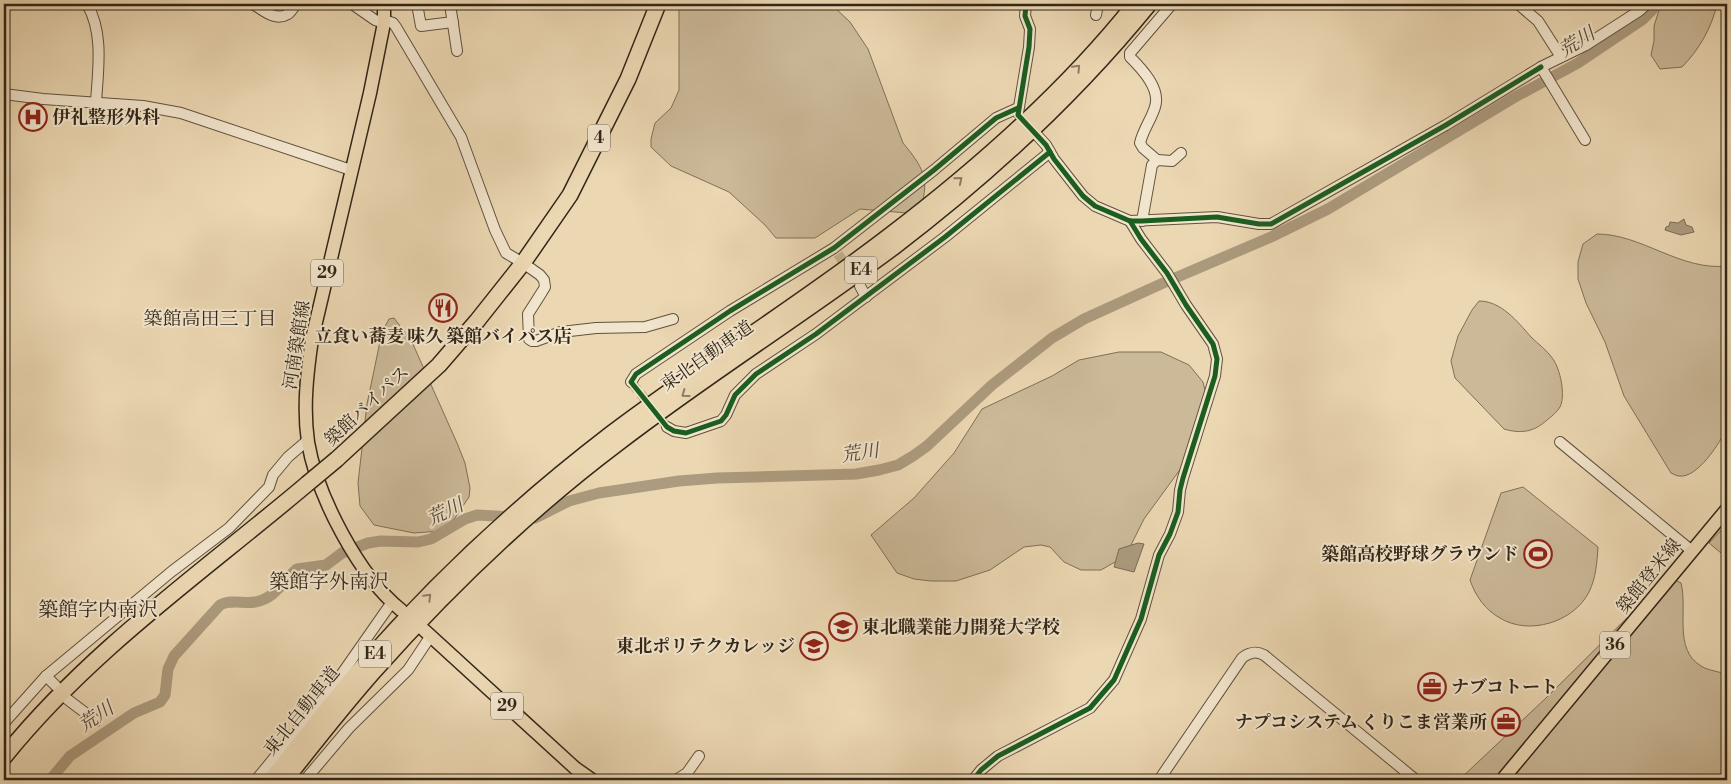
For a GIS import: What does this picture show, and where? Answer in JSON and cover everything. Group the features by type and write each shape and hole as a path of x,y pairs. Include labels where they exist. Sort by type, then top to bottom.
{"highway":[{"name":"築館バイパス","path":"4,757 19,738 123,634 308,484 439,365 523,263 570,195 628,79 658,4"},
{"name":"東北自動車道","path":"285,780 373,672 528,502 611,434 887,238 936,199 1035,112 1082,63 1134,4"},
{"name":"東北自動車道","path":"271,780 364,665 419,606 496,537 544,503 618,443 880,256 943,208 994,166 1044,119 1090,71 1149,4"}],"main road":[{"name":"河南築館線","path":"384,4 384,21 370,93 316,321 308,363 306,402 308,440 313,466 356,558 372,581 396,606"},
{"name":"築館登米線","path":"1502,780 1727,509"},
{"name":"29","path":"427,633 575,768 592,780"}],"street":[{"path":"87,4 97,30 96,102"},
{"path":"253,4 276,17 287,14 296,4"},
{"path":"352,4 375,20 393,23 396,27 460,137 495,230 506,252 540,275 544,280 542,292 528,314 529,339 536,341 561,332 605,327 644,326 673,319"},
{"path":"417,4 420,26 453,22"},
{"path":"450,4 456,51"},
{"path":"631,382 636,374 730,311 836,251 996,118 1018,112 1029,47 1030,29 1025,16 1026,4"},
{"path":"1096,15 1098,4"},
{"path":"1172,4 1130,52 1130,57 1149,80 1157,98 1140,143 1157,160 1172,161 1180,153"},
{"path":"1518,4 1538,21 1560,57"},
{"path":"1035,133 1083,196 1093,204 1135,222 1217,217 1259,224 1271,224 1446,126 1560,57 1586,45 1639,11 1646,4"},
{"path":"1543,69 1585,140"},
{"path":"4,94 143,106 181,113 352,170"},
{"path":"666,427 674,431 686,433 721,421 726,415 735,395 756,374 816,334 945,237 1050,152"},
{"path":"973,780 981,770 998,756 1090,708 1114,680 1141,619 1159,555 1170,534 1178,512 1180,490 1215,376 1217,358 1213,344 1178,292 1168,273 1138,234 1135,222 1152,165 1157,160"},
{"path":"860,286 866,296"},
{"path":"4,723 46,676 171,572 229,528 269,487 273,475 288,458 308,440"},
{"path":"1560,442 1692,551"},
{"path":"256,780 396,606"},
{"path":"305,780 349,728 408,670 427,633"},
{"path":"1158,780 1242,658 1253,652 1264,655 1416,780"},
{"path":"46,676 56,686"},
{"path":"67,699 96,721"},
{"path":"676,780 687,773 699,756"}],"shaded area":[{"path":"679,4 831,4 850,22 868,49 903,143 923,173 925,188 921,207 907,213 860,209 815,238 776,238 765,225 729,192 671,166 651,147 651,139 655,123 671,108 679,90"},
{"path":"1661,4 1717,4 1704,38 1682,67 1660,69 1651,55 1654,41 1654,26"},
{"path":"1684,219 1686,225 1692,227 1694,232 1681,235 1665,230 1670,222 1678,223"},
{"path":"1597,234 1630,240 1693,263 1727,266 1727,427 1708,458 1701,466 1686,475 1678,476 1671,473 1624,396 1605,342 1586,303 1578,279 1578,262 1583,244"},
{"path":"1479,301 1494,304 1508,313 1548,353 1558,369 1562,389 1562,402 1554,414 1537,427 1522,432 1504,429 1455,378 1451,361 1458,336"},
{"path":"394,318 412,342 465,463 470,488 469,497 455,518 440,531 414,533 374,525 360,506 358,483 367,404 382,332 389,319"},
{"path":"1119,352 1161,352 1189,365 1203,382 1209,407 1198,445 1144,519 1127,553 1101,570 1081,570 1064,562 1050,547 1041,545 1024,547 990,570 956,581 914,579 897,573 871,535 914,498 954,453 982,409 1052,376 1079,360"},
{"name":"築館高校野球グラウンド","path":"1523,487 1598,547 1593,581 1589,592 1582,602 1562,618 1537,626 1524,626 1512,623 1495,615 1481,602 1470,580 1501,493"},
{"path":"1727,524 1727,558 1709,543"},
{"path":"1138,543 1144,544 1134,572 1114,567 1119,549"},
{"path":"1673,579 1681,583 1684,639 1692,659 1707,669 1727,675 1727,780 1459,780 1546,698 1650,595"}],"waterway":[{"name":"荒川","path":"50,780 70,756 134,713 160,702 165,695 168,669 174,656 220,605 228,602 255,602 262,600 273,593 297,569 326,565 342,553 368,543 381,541 418,542 431,539 465,519 477,515 535,518 569,501 599,493 679,481 717,478 856,474 898,465 927,446 992,385 1052,338 1084,319 1271,237 1328,209 1515,97 1578,63 1642,20 1658,4"}],"tunnel":[{"path":"838,254 850,272"},
{"path":"631,382 667,427"}],"cycle path":[{"path":"1026,4 1025,16 1030,29 1029,47 1018,115 1046,145 1054,159 1083,196 1095,206 1130,221 1217,217 1259,224 1271,224 1446,125 1541,67"},
{"path":"1018,108 996,118 934,170 834,248 730,311 636,374 631,382 667,427 674,431 686,433 721,421 726,415 735,395 756,374 816,334 945,237 1050,152"},
{"path":"973,780 981,770 998,756 1090,708 1114,680 1141,619 1159,555 1170,534 1178,512 1183,478 1215,376 1217,359 1213,344 1167,273 1130,221"}],"place":[{"name":"伊礼整形外科","path":"33,117"},
{"name":"立食い蕎麦 味久 築館バイパス店","path":"443,308"},
{"name":"築館高校野球グラウンド","path":"1538,554"},
{"name":"東北職業能力開発大学校","path":"843,627"},
{"name":"東北ポリテクカレッジ","path":"814,646"},
{"name":"ナブコトート","path":"1432,687"},
{"name":"ナプコシステム くりこま営業所","path":"1506,722"}],"district":[{"name":"築館高田三丁目","path":"210,319"},
{"name":"築館字外南沢","path":"329,582"},
{"name":"築館字内南沢","path":"98,610"}]}
